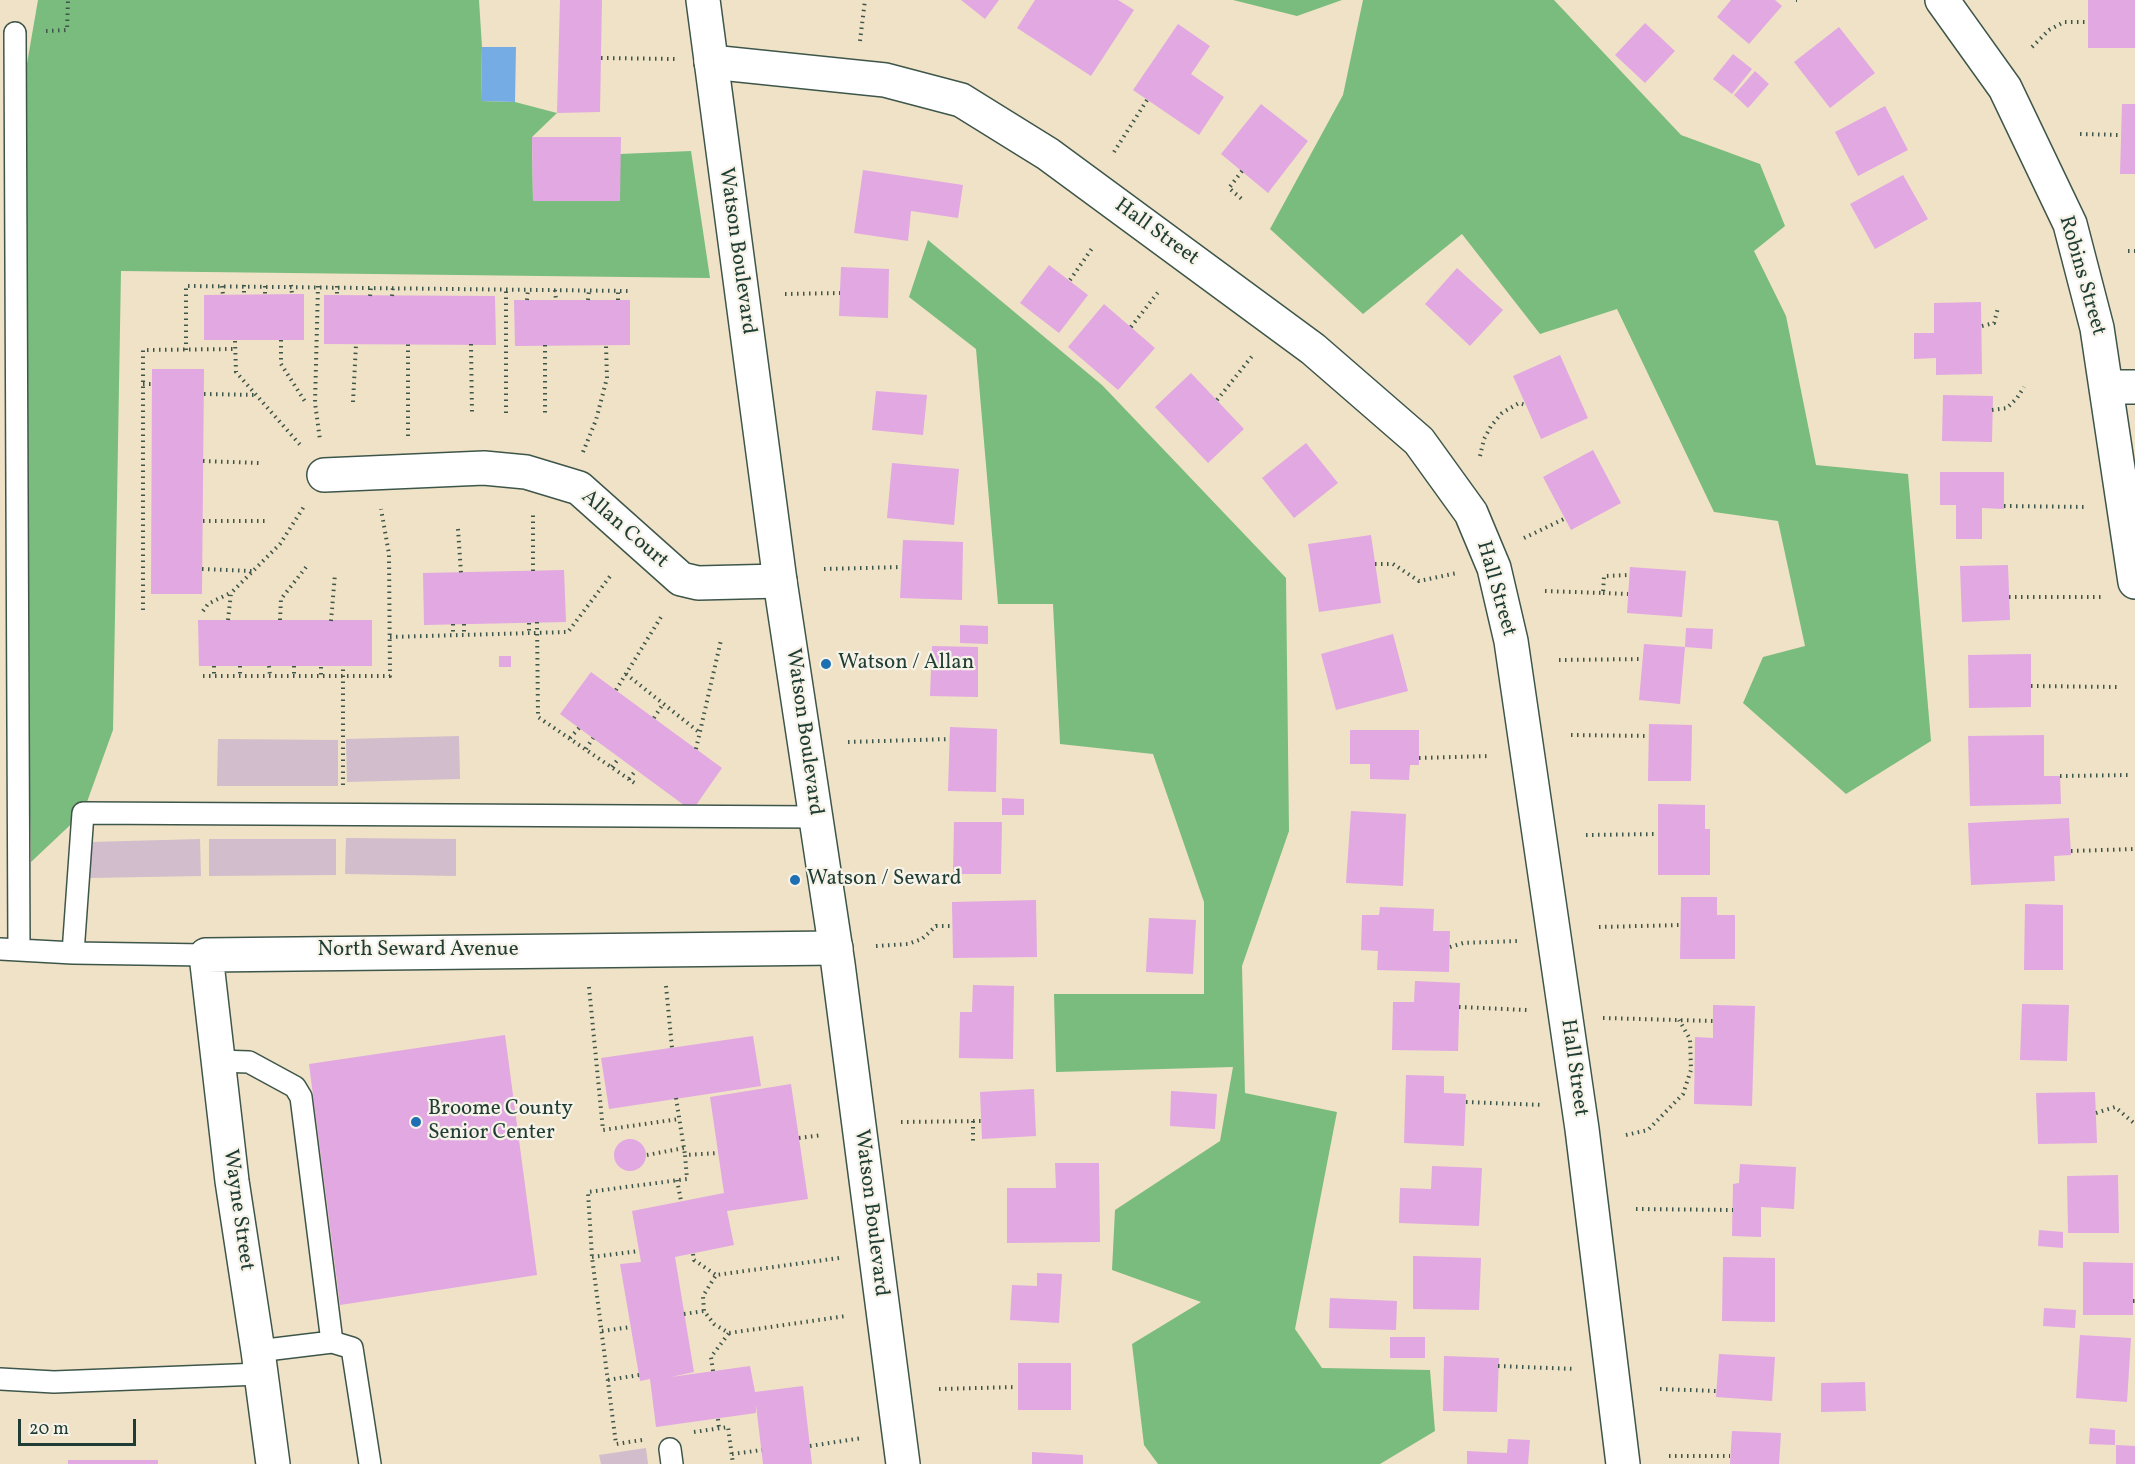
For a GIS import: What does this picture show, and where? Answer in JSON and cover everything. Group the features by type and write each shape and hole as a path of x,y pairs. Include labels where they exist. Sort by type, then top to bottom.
{"street":[{"name":"Watson Boulevard","path":"703,0 780,581 836,948 901,1449"},
{"name":"Robins Street","path":"1942,0 2005,88 2070,224 2097,328 2121,387 2135,582"},
{"name":"Hall Street","path":"711,62 885,80 961,100 1048,154 1313,349 1419,441 1471,513 1494,568 1511,640 1582,1129 1623,1464"},
{"name":"Allan Court","path":"324,475 484,468 526,472 579,488 681,579 698,583 780,581"},
{"name":"North Seward Avenue","path":"206,955 836,948"},
{"name":"Wayne Street","path":"206,955 232,1181 273,1464"}],"lane":[{"path":"10,950 15,33"},
{"path":"73,954 83,813 816,817"},
{"name":"North Seward Avenue","path":"10,950 73,954 206,955"},
{"path":"218,1061 249,1062 295,1087 301,1097 332,1342"},
{"path":"0,1379 54,1382 259,1362 332,1342 352,1348 370,1464"}],"path":[{"path":"15,33 67,30 68,0"},
{"path":"860,42 865,0"},
{"path":"2032,46 2049,30 2064,22 2087,22"},
{"path":"601,58 678,59"},
{"path":"1114,152 1147,100"},
{"path":"2080,134 2121,135"},
{"path":"1242,171 1229,188 1244,201"},
{"path":"1070,280 1093,247"},
{"path":"2128,251 2135,251"},
{"path":"244,285 244,294"},
{"path":"291,285 292,294"},
{"path":"186,350 186,286 291,285 630,291"},
{"path":"222,286 223,295"},
{"path":"265,286 265,294"},
{"path":"315,403 318,286"},
{"path":"337,286 337,296"},
{"path":"370,296 371,287"},
{"path":"393,287 393,296"},
{"path":"423,288 423,296"},
{"path":"450,296 451,288"},
{"path":"476,296 477,288"},
{"path":"506,288 506,413"},
{"path":"527,300 528,289"},
{"path":"555,290 556,300"},
{"path":"588,300 589,290"},
{"path":"618,290 618,300"},
{"path":"1131,327 1159,291"},
{"path":"785,294 840,293"},
{"path":"1982,326 1994,323 1998,308"},
{"path":"281,340 281,364 306,403"},
{"path":"235,341 236,372 285,426"},
{"path":"353,402 356,344"},
{"path":"408,344 408,413"},
{"path":"471,344 472,414"},
{"path":"545,345 545,413"},
{"path":"596,420 607,378 606,345"},
{"path":"143,610 143,350 235,350"},
{"path":"1217,400 1253,355"},
{"path":"142,384 152,384"},
{"path":"1992,410 2007,408 2024,387"},
{"path":"204,394 257,395"},
{"path":"1480,456 1484,439 1502,413 1519,403 1526,405"},
{"path":"143,414 151,414"},
{"path":"143,452 152,452"},
{"path":"203,461 259,463"},
{"path":"203,676 390,676 389,554 375,472"},
{"path":"203,610 208,604 231,593 280,544 324,475"},
{"path":"143,481 151,481"},
{"path":"2004,506 2092,507"},
{"path":"143,518 151,518"},
{"path":"1524,538 1566,518"},
{"path":"203,521 267,521"},
{"path":"458,529 461,573"},
{"path":"533,529 533,571"},
{"path":"143,536 151,536"},
{"path":"143,561 150,561"},
{"path":"1375,564 1393,564 1419,581 1457,573"},
{"path":"280,620 281,599 307,566"},
{"path":"824,569 902,567"},
{"path":"202,570 253,571"},
{"path":"332,621 334,574"},
{"path":"390,637 568,632 611,575"},
{"path":"1603,593 1604,576 1629,575"},
{"path":"143,581 151,581"},
{"path":"1545,591 1628,594"},
{"path":"228,620 231,593"},
{"path":"2009,597 2104,597"},
{"path":"616,690 661,617"},
{"path":"537,622 538,717 683,816"},
{"path":"529,623 529,633"},
{"path":"453,624 453,635"},
{"path":"464,624 464,635"},
{"path":"696,749 721,640"},
{"path":"1559,660 1643,659"},
{"path":"214,666 214,676"},
{"path":"240,666 240,676"},
{"path":"269,666 270,676"},
{"path":"294,666 294,676"},
{"path":"343,666 343,815"},
{"path":"321,667 321,676"},
{"path":"626,674 700,733"},
{"path":"2031,686 2117,687"},
{"path":"654,718 663,704"},
{"path":"570,738 579,728"},
{"path":"1570,735 1648,736"},
{"path":"586,749 593,738"},
{"path":"848,742 950,739"},
{"path":"1419,758 1499,756"},
{"path":"612,767 620,758"},
{"path":"629,779 636,770"},
{"path":"2060,776 2129,775"},
{"path":"1586,835 1659,834"},
{"path":"2071,851 2135,849"},
{"path":"1599,927 1681,925"},
{"path":"876,946 908,944 922,939 936,926 952,926"},
{"path":"1450,947 1463,943 1524,941"},
{"path":"663,949 672,1048"},
{"path":"590,996 603,1130 679,1119"},
{"path":"1459,1007 1534,1010"},
{"path":"1566,1017 1713,1021"},
{"path":"1626,1135 1648,1130 1683,1094 1691,1070 1690,1039 1679,1020"},
{"path":"651,1439 616,1444 592,1257 588,1192 687,1179 676,1098"},
{"path":"1466,1102 1546,1105"},
{"path":"2096,1113 2115,1107 2135,1124"},
{"path":"973,1121 973,1145"},
{"path":"901,1122 982,1121"},
{"path":"799,1138 827,1135"},
{"path":"646,1155 684,1148"},
{"path":"685,1155 718,1153"},
{"path":"677,1180 681,1201"},
{"path":"1636,1209 1733,1210"},
{"path":"592,1257 639,1251"},
{"path":"693,1254 694,1260 716,1275 843,1257"},
{"path":"716,1275 704,1296 704,1311 714,1324 729,1333 851,1316"},
{"path":"684,1314 704,1311"},
{"path":"602,1331 631,1327"},
{"path":"713,1371 711,1357 729,1333"},
{"path":"1498,1366 1581,1369"},
{"path":"608,1380 639,1375"},
{"path":"939,1389 1017,1387"},
{"path":"1660,1389 1717,1391"},
{"path":"718,1419 720,1428"},
{"path":"685,1434 728,1427 734,1464"},
{"path":"810,1446 901,1449"},
{"path":"732,1454 762,1450"},
{"path":"1669,1456 1730,1456"}],"shaded area":[{"path":"459,736 460,779 347,782 346,739"},
{"path":"218,739 338,740 338,786 217,786"},
{"path":"346,838 456,839 456,876 345,874"},
{"path":"200,839 201,876 90,878 90,842"},
{"path":"209,839 336,839 336,875 209,876"},
{"path":"646,1448 648,1464 601,1464 599,1455"}],"green space":[{"path":"38,0 479,0 482,47 481,101 515,102 557,113 532,137 533,201 620,201 620,154 691,151 710,278 121,271 113,730 83,813 31,862 16,127"},
{"path":"1233,0 1342,0 1297,16"},
{"path":"1363,0 1554,0 1681,135 1760,164 1785,226 1754,251 1786,316 1816,465 1908,474 1931,741 1846,794 1743,703 1763,657 1805,646 1778,521 1714,512 1617,309 1540,334 1462,234 1363,314 1270,229 1343,95"},
{"path":"928,240 1102,385 1286,578 1289,831 1242,966 1245,1093 1337,1112 1295,1329 1322,1368 1430,1370 1435,1431 1380,1464 1158,1464 1144,1445 1132,1344 1201,1302 1112,1270 1115,1210 1220,1141 1233,1067 1056,1072 1054,994 1204,994 1204,902 1153,754 1060,744 1053,604 998,604 976,349 909,297"}],"water":[{"path":"482,47 516,47 515,102 481,101"}],"building":[{"path":"560,0 602,0 600,112 557,113"},
{"path":"961,0 999,0 985,19"},
{"path":"1035,0 1118,0 1134,10 1091,76 1017,28"},
{"path":"1731,0 1775,0 1782,6 1749,44 1717,17"},
{"path":"2088,0 2135,0 2135,48 2088,48"},
{"path":"1645,23 1675,51 1645,83 1615,55"},
{"path":"1178,24 1210,46 1191,74 1224,97 1199,135 1133,90"},
{"path":"1839,27 1875,73 1830,108 1794,62"},
{"path":"1733,54 1752,69 1732,94 1713,79"},
{"path":"1755,71 1769,84 1748,108 1734,95"},
{"path":"1261,104 1308,141 1268,193 1221,154"},
{"path":"2122,104 2135,104 2135,174 2120,174"},
{"path":"1885,106 1908,150 1858,176 1835,132"},
{"path":"532,137 621,137 620,201 533,201"},
{"path":"863,170 963,185 958,218 911,211 908,241 854,233"},
{"path":"1903,175 1928,219 1875,249 1850,204"},
{"path":"1049,265 1088,295 1059,333 1020,303"},
{"path":"841,267 889,269 888,318 839,316"},
{"path":"1457,268 1503,310 1470,346 1425,304"},
{"path":"304,294 304,340 204,340 204,295"},
{"path":"324,295 495,296 496,345 324,344"},
{"path":"514,300 630,300 630,345 515,346"},
{"path":"1981,302 1982,374 1936,375 1936,358 1914,359 1914,333 1934,333 1934,303"},
{"path":"1104,304 1155,348 1118,390 1068,347"},
{"path":"1560,355 1588,418 1541,439 1513,376"},
{"path":"152,369 204,369 202,594 151,594"},
{"path":"1191,373 1244,429 1208,463 1155,407"},
{"path":"876,391 927,395 923,435 872,430"},
{"path":"1943,395 1993,396 1992,442 1942,441"},
{"path":"1306,443 1338,483 1294,518 1262,478"},
{"path":"1593,450 1621,503 1571,530 1543,477"},
{"path":"892,463 959,469 954,525 887,518"},
{"path":"1940,472 2004,472 2004,509 1982,508 1982,539 1956,539 1956,505 1940,505"},
{"path":"1371,535 1381,603 1319,612 1308,544"},
{"path":"903,540 963,542 962,600 900,598"},
{"path":"2008,565 2010,620 1962,622 1960,566"},
{"path":"1630,567 1686,571 1682,617 1627,613"},
{"path":"564,570 566,622 424,625 423,573"},
{"path":"198,620 372,620 372,666 199,666"},
{"path":"960,625 988,626 988,644 960,643"},
{"path":"1686,628 1713,629 1712,649 1685,647"},
{"path":"1393,634 1408,691 1336,710 1321,654"},
{"path":"1644,644 1685,647 1680,704 1639,700"},
{"path":"932,646 978,647 978,697 930,696"},
{"path":"2031,654 2031,707 1969,708 1968,655"},
{"path":"499,656 511,656 511,667 499,667"},
{"path":"591,672 722,768 692,811 560,714"},
{"path":"1649,724 1692,725 1691,781 1648,781"},
{"path":"950,727 997,729 996,792 948,791"},
{"path":"1350,730 1419,730 1419,765 1410,765 1409,780 1370,779 1370,764 1350,764"},
{"path":"2044,735 2044,776 2060,776 2061,804 1970,806 1968,736"},
{"path":"1002,798 1024,799 1024,815 1002,815"},
{"path":"1658,804 1705,805 1705,829 1710,829 1710,875 1658,875"},
{"path":"1351,811 1406,814 1403,886 1346,883"},
{"path":"2069,818 2071,855 2054,856 2055,881 1971,885 1968,823"},
{"path":"954,822 1002,822 1001,874 953,874"},
{"path":"1681,897 1717,897 1717,915 1735,915 1735,959 1680,959"},
{"path":"1036,900 1037,957 953,958 952,902"},
{"path":"2025,904 2063,905 2063,970 2024,970"},
{"path":"1380,907 1434,909 1433,931 1450,931 1449,972 1377,970 1378,951 1361,950 1362,915 1379,915"},
{"path":"1149,918 1196,920 1193,974 1146,972"},
{"path":"1415,981 1460,983 1458,1051 1392,1050 1393,1002 1414,1002"},
{"path":"973,985 1014,986 1013,1059 959,1058 960,1012 972,1012"},
{"path":"2022,1004 2069,1005 2067,1061 2020,1060"},
{"path":"1713,1005 1755,1006 1752,1106 1694,1104 1695,1037 1713,1038"},
{"name":"Broome County Senior Center","path":"505,1035 537,1275 340,1305 309,1064"},
{"path":"753,1036 761,1086 609,1109 601,1058"},
{"path":"1406,1075 1444,1076 1444,1093 1466,1094 1464,1146 1404,1143"},
{"path":"791,1084 808,1199 727,1211 734,1245 675,1257 694,1372 671,1377 750,1366 755,1392 803,1386 812,1464 763,1464 756,1405 756,1413 656,1427 650,1379 640,1381 620,1264 641,1262 632,1211 724,1193 710,1097"},
{"path":"1034,1089 1036,1136 982,1139 980,1092"},
{"path":"1171,1091 1217,1094 1215,1129 1170,1126"},
{"path":"2095,1092 2097,1143 2038,1144 2036,1093"},
{"path":"630,1139 641,1144 646,1155 641,1166 630,1171 619,1166 614,1155 619,1144"},
{"path":"1055,1163 1099,1163 1100,1242 1007,1243 1007,1188 1056,1188"},
{"path":"1740,1164 1796,1167 1794,1209 1761,1207 1761,1237 1732,1236 1733,1184 1739,1183"},
{"path":"1432,1166 1482,1168 1479,1226 1399,1223 1400,1188 1431,1189"},
{"path":"2118,1175 2119,1233 2068,1233 2067,1176"},
{"path":"2039,1230 2063,1232 2063,1248 2038,1246"},
{"path":"1413,1256 1481,1258 1479,1310 1413,1309"},
{"path":"1723,1257 1775,1258 1775,1322 1722,1321"},
{"path":"2083,1262 2133,1263 2133,1315 2083,1315"},
{"path":"1037,1273 1062,1274 1059,1323 1010,1320 1012,1285 1037,1286"},
{"path":"1330,1298 1397,1301 1396,1330 1329,1328"},
{"path":"2044,1308 2076,1310 2075,1328 2043,1326"},
{"path":"2080,1335 2131,1338 2127,1402 2076,1398"},
{"path":"1390,1337 1425,1337 1425,1358 1390,1358"},
{"path":"1719,1354 1775,1357 1772,1401 1716,1397"},
{"path":"1444,1356 1499,1358 1497,1412 1443,1411"},
{"path":"1018,1363 1071,1363 1071,1410 1018,1410"},
{"path":"1865,1382 1866,1411 1821,1412 1821,1383"},
{"path":"2090,1428 2115,1430 2115,1445 2089,1444"},
{"path":"1732,1431 1781,1433 1779,1464 1730,1464"},
{"path":"1508,1439 1530,1440 1528,1464 1467,1464 1467,1451 1507,1453"},
{"path":"2116,1445 2135,1446 2135,1464 2116,1464"},
{"path":"1032,1452 1083,1455 1083,1464 1032,1464"},
{"path":"68,1460 158,1460 158,1464 68,1464"}],"place":[{"name":"Watson / Allan","path":"826,664"},
{"name":"Watson / Seward","path":"795,880"},
{"name":"Broome County Senior Center","path":"416,1122"}]}
